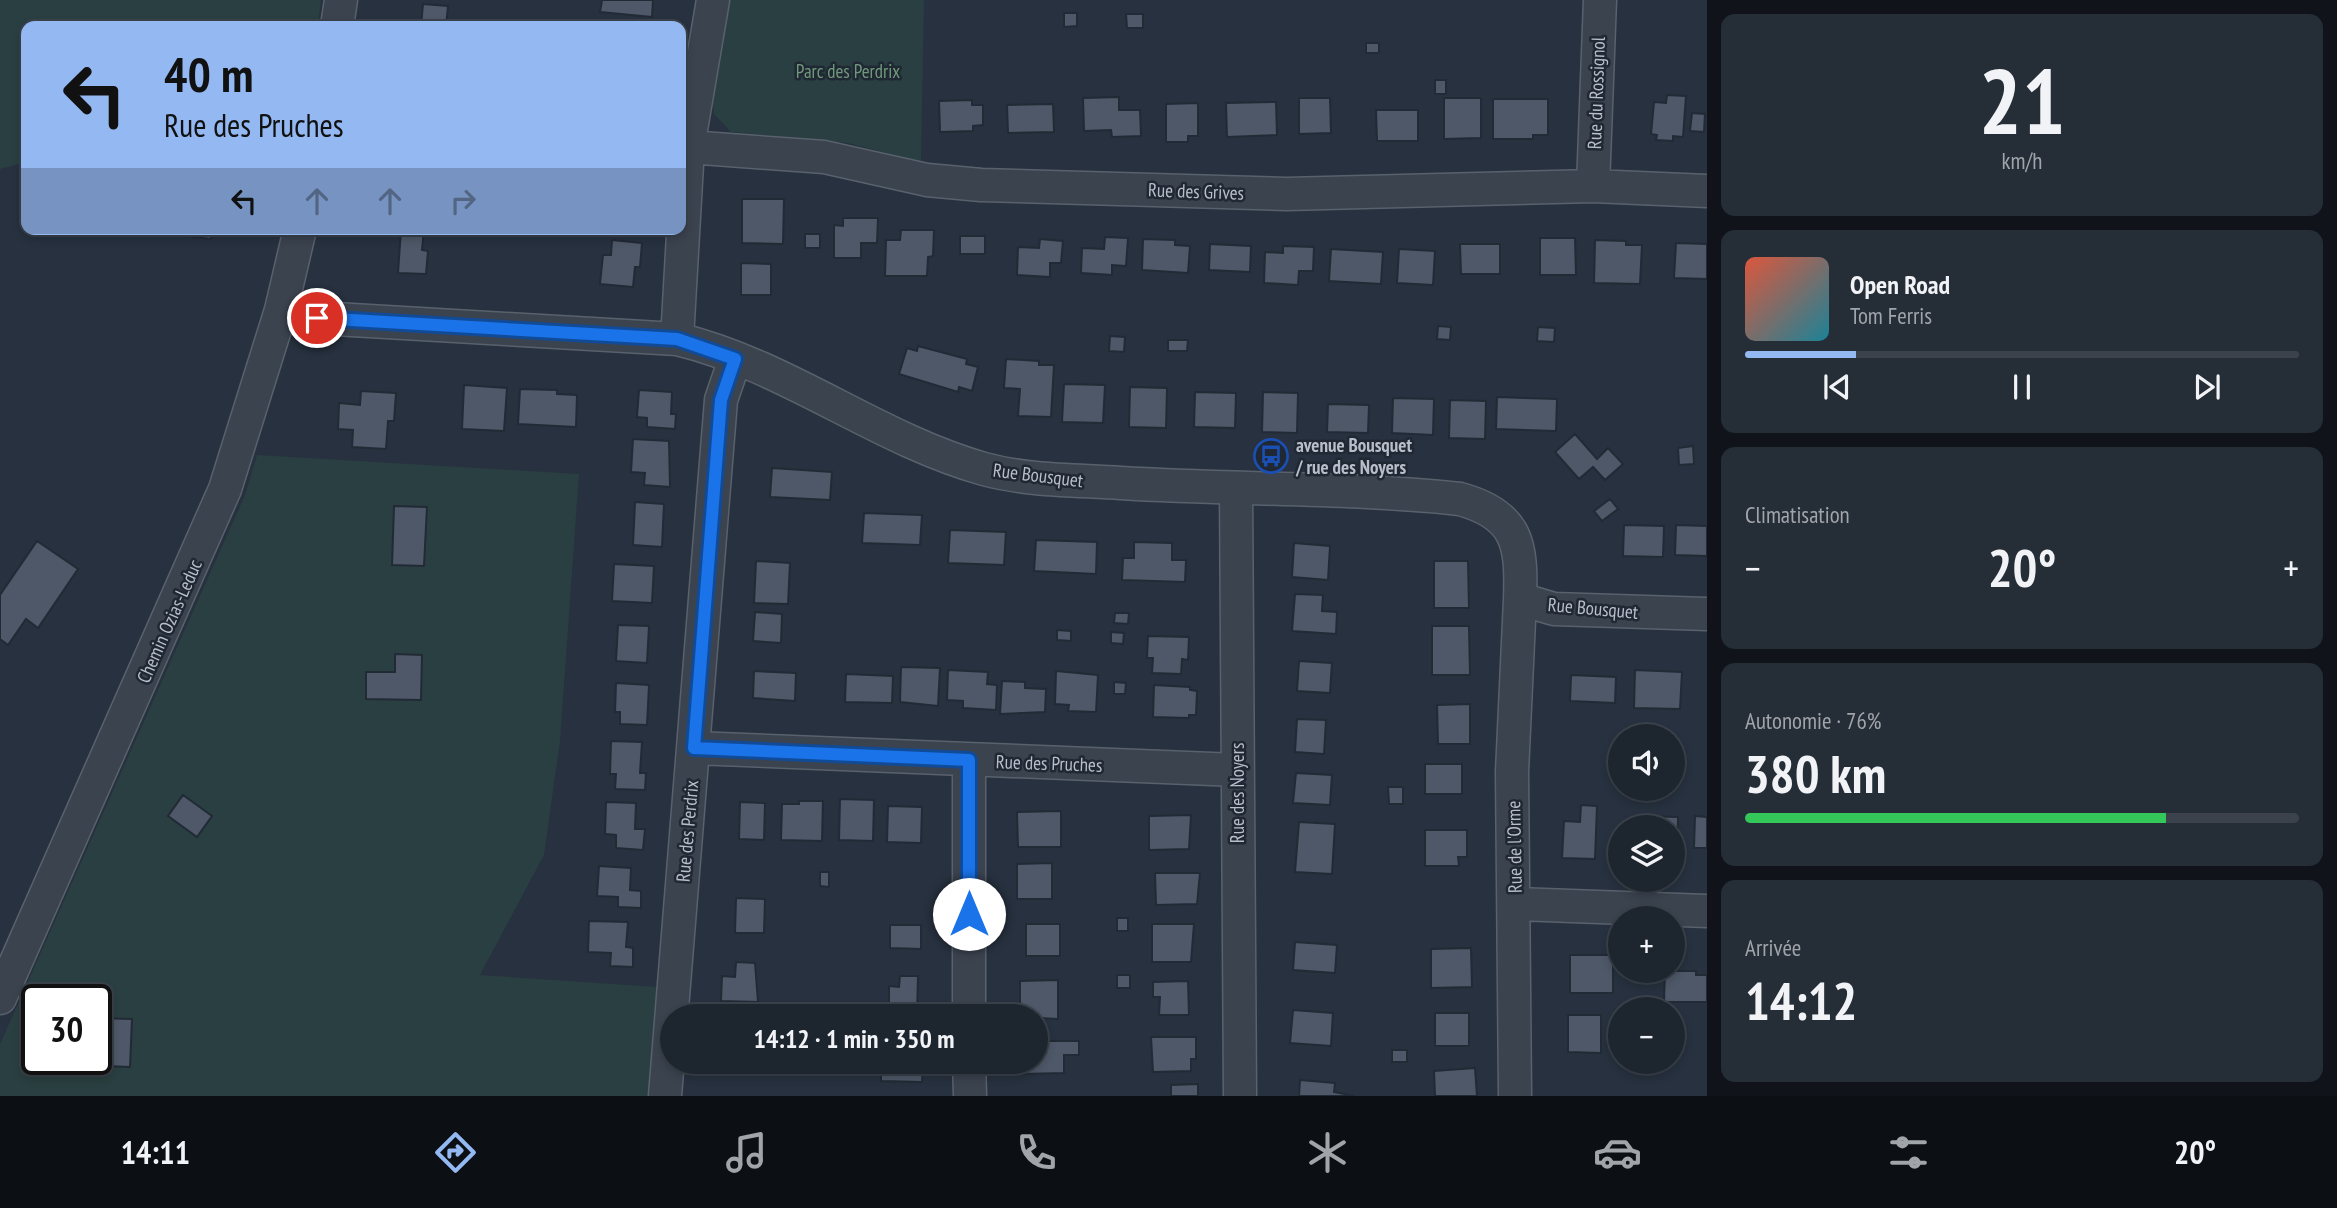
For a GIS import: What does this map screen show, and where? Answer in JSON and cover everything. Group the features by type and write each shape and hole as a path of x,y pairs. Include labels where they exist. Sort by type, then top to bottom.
{"street":[{"path":"338,21 341,0"},
{"path":"686,182 688,147 713,0"},
{"name":"Rue du Rossignol","path":"1593,186 1600,0"},
{"name":"Rue des Grives","path":"688,147 824,156 927,180 981,185 1314,194 1593,186 1707,191"},
{"name":"Chemin Ozias-Leduc","path":"0,998 205,540 238,451 281,310 299,235"},
{"path":"677,339 683,235"},
{"name":"Rue Bousquet","path":"281,310 317,318 677,339 735,359 821,396 885,429 983,468 1042,478 1437,497 1483,506 1506,523 1516,538 1521,557 1520,599 1554,608 1707,614"},
{"name":"Rue des Perdrix","path":"666,1096 721,400 735,359"},
{"name":"Rue des Noyers","path":"1236,489 1240,1096"},
{"name":"Rue de l'Orme","path":"1515,1096 1512,772 1520,599"},
{"name":"Rue des Pruches","path":"694,748 1237,770"},
{"path":"969,760 969,1004"},
{"path":"1514,904 1707,911"},
{"path":"970,1074 970,1096"}],"green space":[{"path":"0,0 321,0 319,21 21,21 21,163 0,169"},
{"name":"Parc des Perdrix","path":"729,0 924,0 921,162 848,143 731,132 714,114 712,98"},
{"path":"257,455 579,474 560,741 544,855 480,975 658,987 649,1096 0,1096 0,1044 21,997 21,1075 112,1075 112,984 27,984 245,495"}],"building":[{"path":"602,0 653,0 652,17 600,12"},
{"path":"423,4 448,6 446,21 421,21"},
{"path":"1064,13 1077,13 1077,26 1064,27"},
{"path":"1126,14 1143,14 1143,28 1127,28"},
{"path":"1366,43 1379,43 1379,53 1366,53"},
{"path":"1435,80 1446,80 1446,94 1435,94"},
{"path":"1667,95 1686,96 1683,137 1673,136 1673,141 1656,140 1657,135 1651,134 1654,102 1666,103"},
{"path":"1119,97 1119,110 1140,110 1141,136 1112,137 1111,130 1084,131 1083,98"},
{"path":"1299,98 1330,98 1331,133 1299,134"},
{"path":"1444,98 1481,98 1481,138 1444,139"},
{"path":"1493,99 1548,99 1548,135 1533,135 1533,139 1493,139"},
{"path":"972,100 972,105 983,105 983,125 973,126 973,131 940,132 939,101"},
{"path":"1276,102 1277,135 1227,137 1226,103"},
{"path":"1198,103 1198,136 1188,136 1188,142 1166,142 1166,104"},
{"path":"1053,104 1054,132 1008,133 1007,105"},
{"path":"1376,110 1418,110 1418,141 1377,141"},
{"path":"1692,113 1705,114 1704,132 1690,131"},
{"path":"742,199 784,199 783,244 742,243"},
{"path":"843,218 878,218 877,243 861,243 861,258 834,258 834,225 843,226"},
{"path":"901,230 934,230 933,256 928,257 927,276 885,276 886,240 900,240"},
{"path":"805,234 820,234 820,248 805,248"},
{"path":"186,235 211,235 211,239"},
{"path":"401,235 423,235 422,250 428,251 426,274 398,273"},
{"path":"960,236 985,236 985,254 960,254"},
{"path":"1105,237 1128,238 1126,266 1112,265 1112,275 1081,273 1082,248 1104,249"},
{"path":"1540,238 1575,238 1576,275 1540,275"},
{"path":"1040,239 1063,241 1061,263 1050,263 1050,277 1017,275 1018,247 1039,248"},
{"path":"1143,239 1175,240 1175,245 1190,246 1188,273 1142,270"},
{"path":"612,240 642,243 640,267 635,267 633,287 600,284 603,255 611,255"},
{"path":"1595,240 1626,241 1626,245 1642,245 1640,284 1594,283"},
{"path":"1676,243 1707,244 1707,279 1674,278"},
{"path":"1210,244 1251,246 1250,272 1209,270"},
{"path":"1460,244 1500,244 1500,274 1461,274"},
{"path":"1283,246 1314,247 1313,271 1299,271 1298,285 1264,283 1265,252 1283,253"},
{"path":"1331,249 1383,252 1381,284 1329,281"},
{"path":"1399,249 1435,251 1433,285 1397,283"},
{"path":"741,263 771,264 771,295 741,295"},
{"path":"1438,326 1451,327 1450,340 1437,339"},
{"path":"1538,327 1555,328 1554,342 1537,341"},
{"path":"1110,336 1125,337 1124,352 1109,351"},
{"path":"1168,340 1188,340 1187,351 1168,351"},
{"path":"918,346 967,359 966,364 978,367 972,391 959,387 958,392 899,374 907,348 917,351"},
{"path":"1006,359 1039,361 1039,365 1054,365 1051,417 1018,416 1020,389 1004,388"},
{"path":"1064,384 1105,385 1103,423 1062,422"},
{"path":"464,385 507,388 504,431 462,429"},
{"path":"1130,387 1167,388 1166,428 1129,427"},
{"path":"520,389 557,390 557,394 577,395 576,427 518,424"},
{"path":"639,390 672,392 671,414 676,414 675,429 647,427 647,418 637,417"},
{"path":"361,391 396,393 394,421 388,421 386,449 352,447 353,430 338,429 339,403 360,405"},
{"path":"1195,392 1236,393 1235,428 1194,427"},
{"path":"1263,392 1298,393 1297,433 1262,432"},
{"path":"1497,397 1557,399 1556,431 1496,429"},
{"path":"1393,398 1434,399 1433,435 1392,433"},
{"path":"1450,400 1486,401 1485,439 1449,438"},
{"path":"1328,404 1369,405 1368,433 1327,432"},
{"path":"1575,434 1597,459 1608,448 1623,464 1605,480 1593,467 1579,479 1555,452"},
{"path":"633,439 669,441 670,487 644,485 645,473 631,472"},
{"path":"1693,446 1694,464 1679,465 1678,448"},
{"path":"772,468 832,472 830,500 770,497"},
{"path":"1610,499 1618,509 1602,521 1594,511"},
{"path":"635,502 664,504 662,547 633,545"},
{"path":"394,506 427,507 424,566 392,565"},
{"path":"864,513 922,515 920,545 862,543"},
{"path":"1624,525 1664,526 1663,557 1623,556"},
{"path":"1676,525 1707,526 1707,556 1675,555"},
{"path":"950,530 1006,532 1004,565 948,563"},
{"path":"1036,540 1097,542 1096,574 1034,571"},
{"path":"37,541 78,569 38,628 26,619 8,645 0,639 0,595"},
{"path":"1134,542 1172,543 1172,560 1186,560 1185,582 1122,580 1123,558 1134,558"},
{"path":"1294,543 1330,546 1328,580 1292,577"},
{"path":"756,561 790,563 788,604 754,603"},
{"path":"1434,561 1468,561 1469,608 1434,608"},
{"path":"614,564 654,566 652,603 612,601"},
{"path":"1295,594 1323,595 1322,611 1337,612 1336,634 1292,631"},
{"path":"755,612 782,614 781,643 753,641"},
{"path":"1115,613 1129,613 1128,624 1114,623"},
{"path":"618,625 649,626 647,663 616,661"},
{"path":"1432,626 1469,626 1470,675 1432,675"},
{"path":"1057,630 1071,631 1071,641 1057,640"},
{"path":"1111,632 1124,633 1123,644 1111,643"},
{"path":"1148,636 1189,637 1188,660 1182,659 1181,674 1152,673 1153,658 1147,658"},
{"path":"395,654 422,655 421,700 366,699 366,672 395,672"},
{"path":"1299,661 1332,663 1330,693 1297,691"},
{"path":"901,667 940,668 938,706 900,702"},
{"path":"948,670 988,672 987,684 997,685 996,710 963,708 963,701 947,700"},
{"path":"1635,670 1682,672 1680,709 1634,708"},
{"path":"754,671 796,673 795,701 753,698"},
{"path":"1056,671 1098,675 1096,712 1068,711 1069,705 1055,704"},
{"path":"846,674 893,676 892,703 845,702"},
{"path":"1571,675 1616,677 1615,703 1570,701"},
{"path":"1002,681 1025,682 1025,688 1046,689 1045,712 1000,714"},
{"path":"1114,682 1126,683 1125,694 1114,694"},
{"path":"616,683 649,685 647,725 620,724 620,712 615,712"},
{"path":"1154,685 1190,687 1190,690 1197,691 1196,715 1189,715 1189,718 1153,717"},
{"path":"1470,704 1470,744 1438,744 1437,705"},
{"path":"1297,719 1326,720 1324,754 1295,752"},
{"path":"611,741 642,742 640,773 646,773 645,790 615,789 616,774 610,774"},
{"path":"1425,764 1462,764 1462,794 1425,794"},
{"path":"1296,773 1332,775 1330,805 1293,803"},
{"path":"1388,787 1403,787 1403,804 1389,804"},
{"path":"183,795 212,816 197,837 168,816"},
{"path":"840,799 874,800 873,841 839,840"},
{"path":"799,801 823,801 822,841 781,840 782,804 799,804"},
{"path":"606,802 636,803 635,829 645,829 643,850 616,848 616,835 605,834"},
{"path":"740,802 765,803 764,840 739,839"},
{"path":"1581,805 1597,806 1595,859 1562,858 1564,821 1580,822"},
{"path":"888,806 922,807 921,843 887,842"},
{"path":"1061,811 1061,847 1018,847 1017,812"},
{"path":"1191,815 1189,849 1149,850 1149,816"},
{"path":"1695,816 1707,817 1707,848 1694,848"},
{"path":"1299,822 1335,824 1332,874 1295,872"},
{"path":"1425,830 1467,830 1467,857 1458,857 1459,866 1425,866"},
{"path":"1052,863 1052,899 1017,899 1017,864"},
{"path":"599,866 631,868 630,890 641,891 641,908 618,907 618,897 597,896"},
{"path":"820,872 829,872 829,887 820,886"},
{"path":"1155,873 1200,873 1197,904 1156,905"},
{"path":"736,898 765,899 764,933 735,933"},
{"path":"1117,918 1128,918 1128,931 1117,931"},
{"path":"589,921 628,922 626,947 633,948 633,967 610,966 611,953 588,952"},
{"path":"1026,924 1060,924 1060,956 1026,956"},
{"path":"1152,924 1194,924 1191,962 1152,962"},
{"path":"890,925 921,925 921,949 890,948"},
{"path":"1295,942 1337,945 1335,973 1293,970"},
{"path":"1471,948 1472,987 1431,988 1431,949"},
{"path":"1570,955 1608,955 1608,983 1613,983 1613,993 1570,993"},
{"path":"736,962 755,963 758,1002 721,1001 722,976 735,977"},
{"path":"1685,971 1707,975 1707,1002 1685,1002 1685,997 1664,997 1665,983 1685,983"},
{"path":"1117,975 1130,975 1130,988 1117,988"},
{"path":"900,976 918,976 917,1004 889,1004 889,986 899,987"},
{"path":"1058,980 1058,1019 1048,1018 1048,1004 1020,1004 1020,981"},
{"path":"1188,981 1189,1015 1159,1015 1160,997 1153,997 1153,982"},
{"path":"1293,1010 1333,1013 1331,1046 1290,1043"},
{"path":"1435,1013 1469,1013 1469,1046 1435,1046"},
{"path":"1568,1015 1601,1015 1601,1053 1568,1052"},
{"path":"112,1018 132,1019 130,1067 112,1066"},
{"path":"1151,1037 1196,1037 1196,1059 1191,1059 1191,1071 1153,1072"},
{"path":"1048,1041 1079,1041 1079,1055 1064,1055 1064,1073 1048,1073"},
{"path":"1392,1050 1407,1050 1407,1062 1392,1062"},
{"path":"1475,1068 1477,1096 1435,1096 1434,1071"},
{"path":"881,1074 922,1074 922,1082 881,1081"},
{"path":"1300,1080 1335,1083 1334,1092 1354,1096 1299,1096"},
{"path":"1198,1084 1198,1096 1171,1096 1171,1085"}],"place":[{"name":"avenue Bousquet / rue des Noyers","path":"1271,456"}],"route":[{"path":"317,318 677,339 696,343 735,359 721,400 694,748 969,760 969,914"}]}
